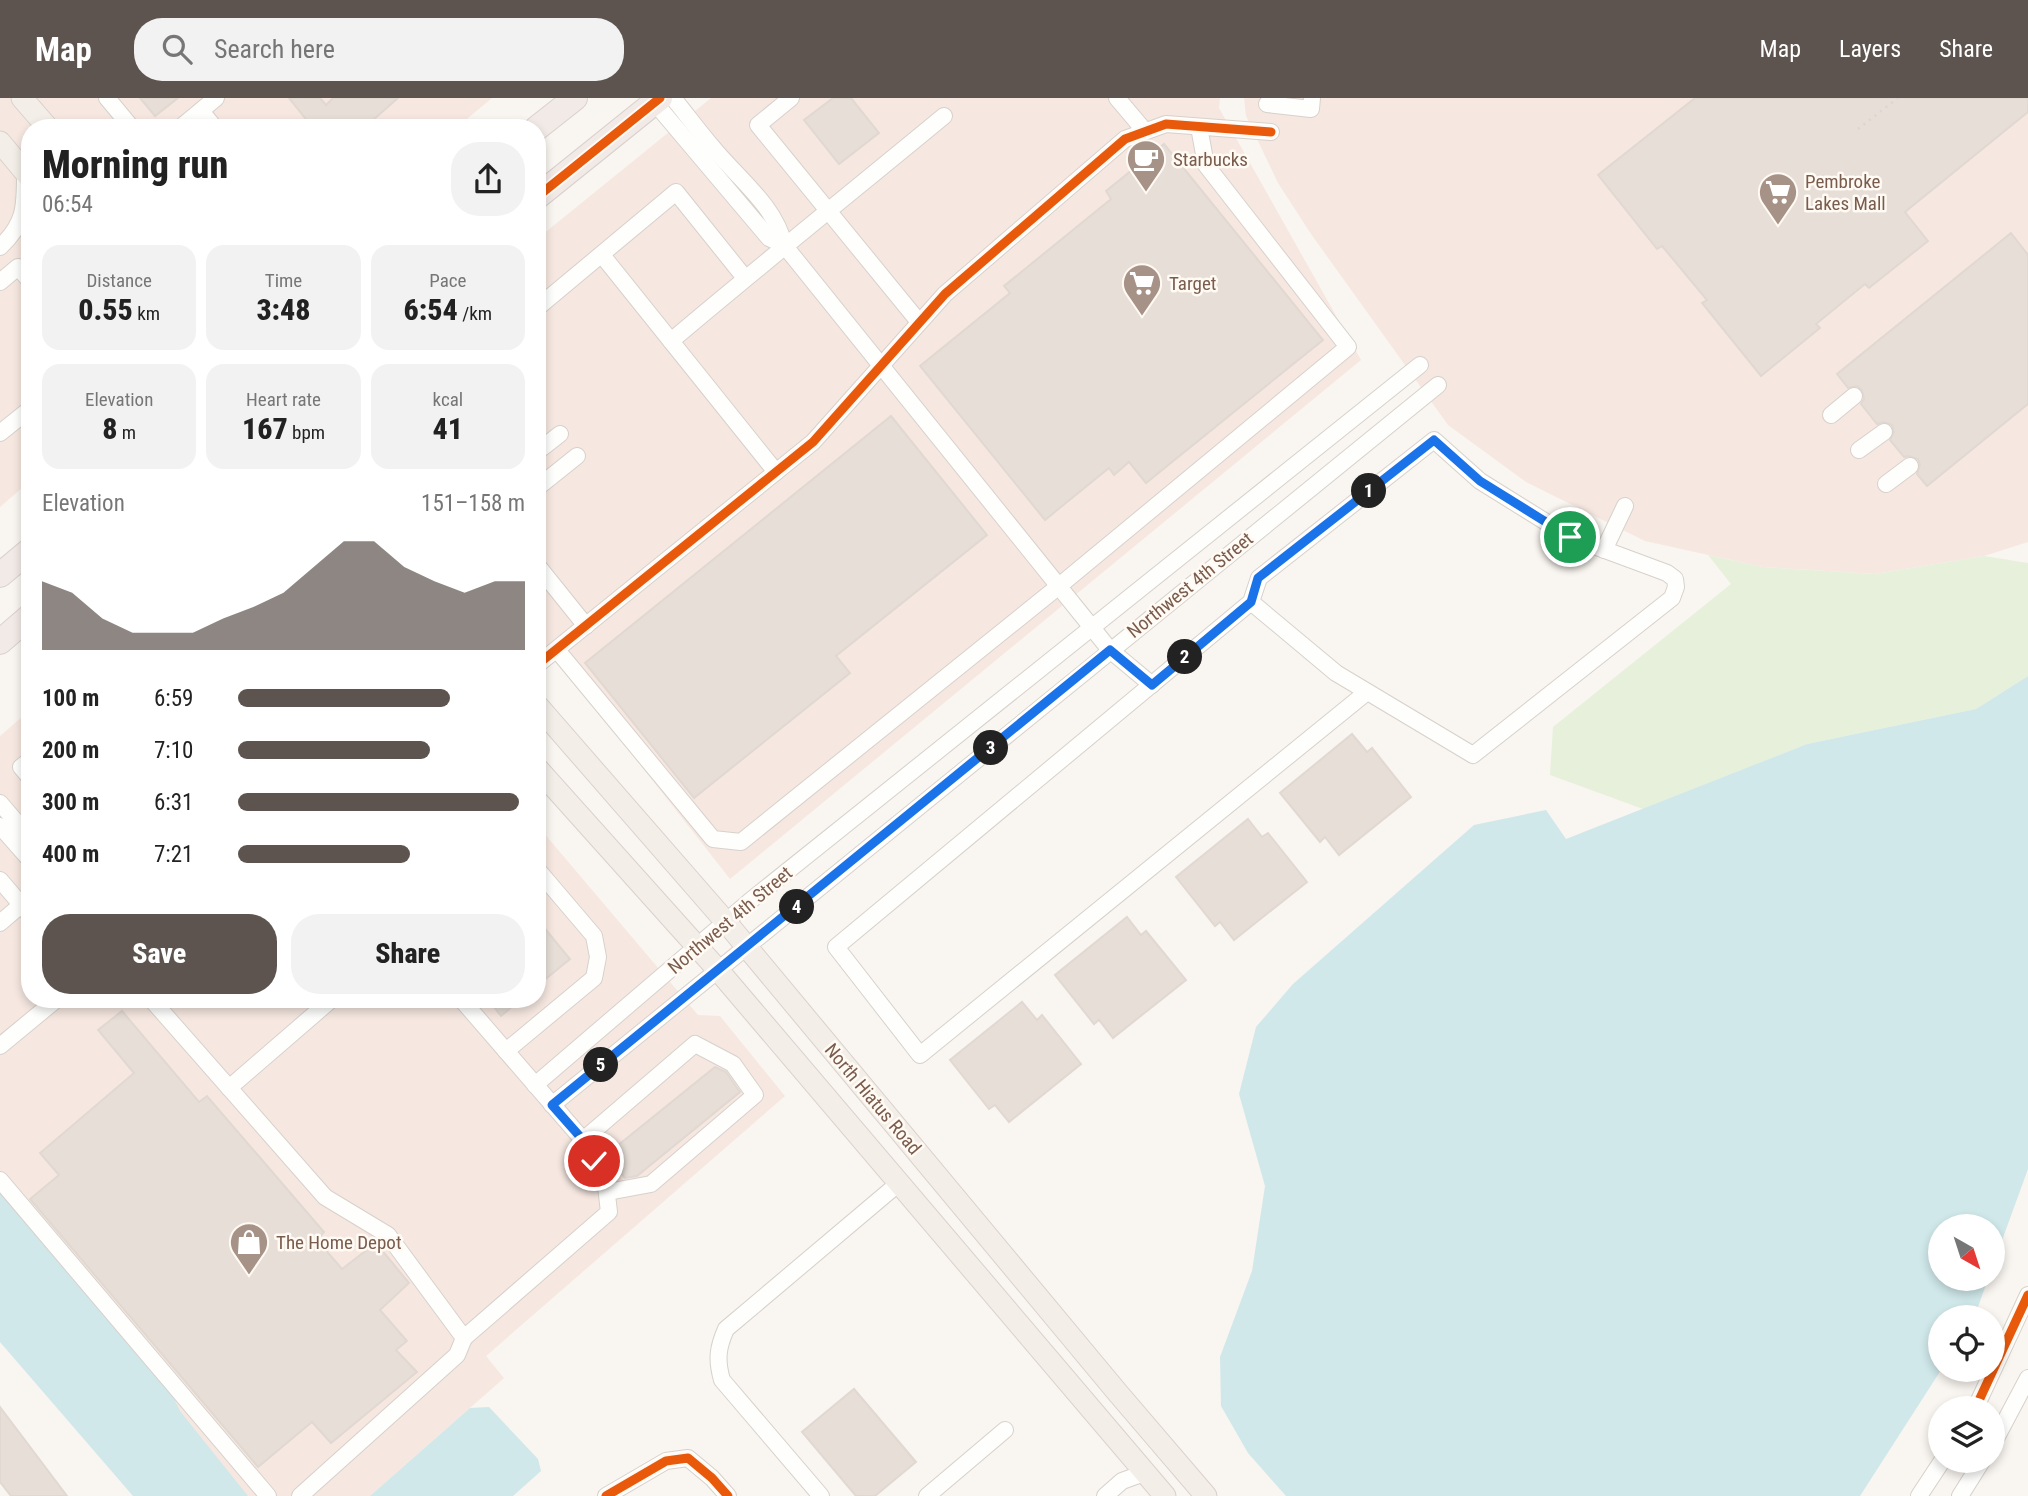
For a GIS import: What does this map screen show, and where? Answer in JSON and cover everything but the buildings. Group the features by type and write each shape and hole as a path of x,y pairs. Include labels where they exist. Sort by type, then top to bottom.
{"highway":[{"path":"546,121 575,98"},
{"path":"546,190 663,100"},
{"path":"0,575 21,558"},
{"path":"0,642 21,624"}],"main road":[{"path":"20,100 39,119"},
{"path":"0,142 21,168"},
{"name":"North Hiatus Road","path":"546,715 726,922 1206,1496"},
{"name":"North Hiatus Road","path":"546,778 718,970 1165,1496"},
{"path":"1144,1473 1170,1478 1191,1496"}],"street":[{"path":"107,98 124,119"},
{"path":"191,119 216,98"},
{"path":"791,98 758,125 919,322"},
{"path":"1118,98 1144,130"},
{"path":"1267,104 1311,109 1312,98"},
{"path":"663,100 769,238 785,245 1110,650 1152,685"},
{"path":"201,111 208,119"},
{"path":"671,341 944,116"},
{"path":"546,658 813,442 945,294 1125,139 1166,124 1270,132"},
{"path":"557,650 713,839 741,842 1059,586 1348,347 1206,165 1199,127"},
{"path":"546,301 676,192 746,278"},
{"path":"0,247 21,219"},
{"path":"602,255 776,472"},
{"path":"0,282 18,267 21,270"},
{"name":"Northwest 4th Street","path":"535,1084 726,922 1420,365"},
{"name":"Northwest 4th Street","path":"552,1105 1438,385"},
{"path":"1831,415 1854,396"},
{"path":"0,433 21,416"},
{"path":"1859,450 1884,432"},
{"path":"546,445 560,435"},
{"path":"1251,602 1336,673 1474,755 1672,598 1676,587 1675,579 1667,573 1570,537 1480,481 1434,440 1258,578 1251,602 836,947 920,1055 1367,692"},
{"path":"546,481 577,456"},
{"path":"1886,484 1910,466"},
{"path":"1604,550 1625,506"},
{"path":"546,576 586,626"},
{"path":"0,803 21,828"},
{"path":"0,826 21,849"},
{"path":"0,880 21,905"},
{"path":"506,1051 593,978 598,957 594,936 546,880"},
{"path":"0,923 21,912"},
{"path":"0,1045 46,1008"},
{"path":"159,1008 325,1198 388,1235 464,1338"},
{"path":"229,1088 322,1008"},
{"path":"300,1496 457,1354 464,1338 609,1212 605,1178 583,1140 469,1008"},
{"path":"583,1140 695,1044 733,1064 755,1095 651,1184 608,1192"},
{"path":"0,1180 268,1496"},
{"path":"821,1496 722,1380 718,1365 718,1348 726,1329 899,1183"},
{"path":"1981,1396 2028,1295"},
{"path":"2005,1421 2028,1378"},
{"path":"927,1496 1005,1430"},
{"path":"606,1496 666,1461 688,1458 728,1496"},
{"path":"1105,1496 1122,1481 1144,1473"},
{"path":"1919,1496 1934,1473"},
{"path":"1960,1496 1974,1473"},
{"path":"1156,1496 1165,1496"}],"path":[{"path":"1858,130 1898,98"}],"shaded area":[{"path":"0,98 492,98 467,119 21,119 21,489 0,507"},
{"path":"711,98 1220,98 1219,108 1361,360 730,879 546,644 546,232"},
{"path":"1244,98 2028,98 2028,542 1984,556 1875,574 1763,567 1645,541 1526,482 1448,425 1311,234 1278,183 1246,116"},
{"path":"21,718 21,1008 546,1008 546,836 698,1015 720,1016 785,1096 486,1356 504,1378 370,1496 247,1496 0,1193 0,736"}],"green space":[{"path":"1708,555 1763,567 1875,574 1984,556 2028,563 2028,676 1976,709 1807,744 1643,809 1550,775 1553,727 1731,584"}],"water":[{"path":"2028,676 2028,1169 2006,1229 2006,1214 1928,1214 1928,1292 1983,1292 1979,1305 1928,1305 1928,1382 1933,1382 1860,1496 1286,1496 1248,1453 1221,1406 1220,1357 1252,1271 1265,1186 1239,1094 1256,1027 1293,984 1474,825 1546,810 1566,839 1807,744 1976,709"},
{"path":"0,1191 171,1392 180,1411 248,1496 133,1496 0,1342"},
{"path":"489,1407 538,1459 541,1471 513,1496 370,1496 470,1408"}],"cycle path":[{"path":"546,190 660,98"},
{"path":"546,658 813,442 945,294 1125,139 1166,124 1271,132"},
{"path":"1981,1396 2028,1295"},
{"path":"606,1496 666,1461 688,1458 728,1496"}],"place":[{"name":"Starbucks","path":"1146,193"},
{"name":"Pembroke Lakes Mall","path":"1778,226"},
{"name":"Target","path":"1142,317"},
{"name":"The Home Depot","path":"249,1276"}],"route":[{"path":"594,1161 583,1140 552,1105 1110,650 1152,685 1251,602 1258,578 1434,440 1480,481 1570,537"}]}
